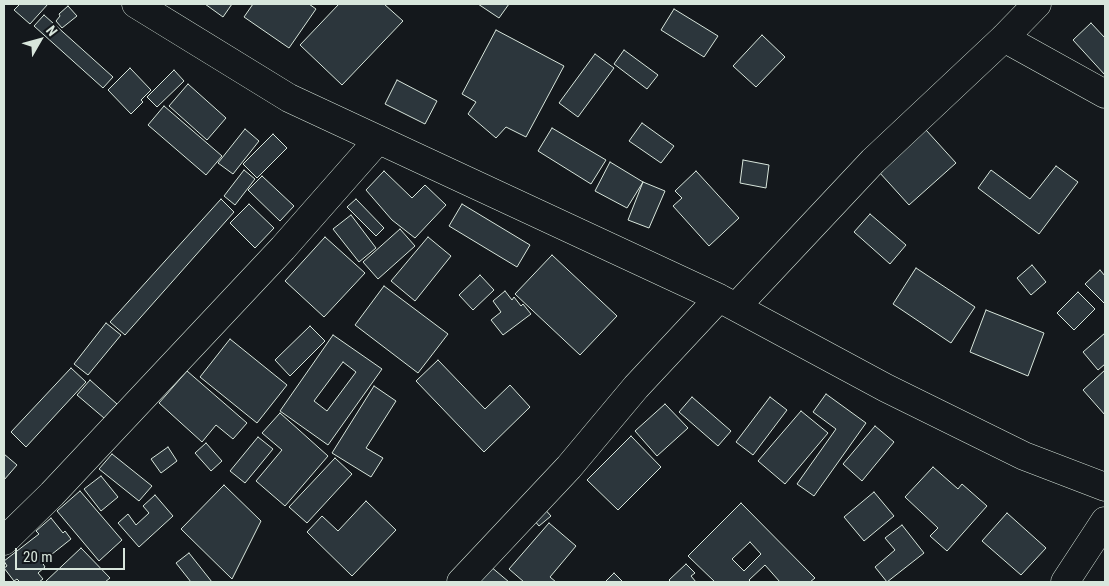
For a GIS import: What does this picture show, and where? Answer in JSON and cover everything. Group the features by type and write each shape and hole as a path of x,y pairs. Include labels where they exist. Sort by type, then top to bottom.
{"street":[{"path":"461,582 569,467 636,387 727,303 1004,38 1037,4"},
{"path":"141,5 289,98 727,303 886,388 1024,456 1105,488"},
{"path":"1004,38 1105,94"},
{"path":"4,541 52,494 283,248 378,140"},
{"path":"1065,582 1105,521"}],"building":[{"path":"20,4 48,4 30,24 14,10"},
{"path":"205,4 232,4 223,17"},
{"path":"253,4 309,4 316,9 289,48 244,17"},
{"path":"339,4 384,4 403,21 342,85 300,45"},
{"path":"478,4 509,4 499,18"},
{"path":"68,6 77,16 62,28 56,21 60,16 59,14"},
{"path":"674,9 718,36 704,57 661,30"},
{"path":"44,15 113,77 103,88 34,26"},
{"path":"1091,23 1105,38 1105,75 1073,40"},
{"path":"496,30 564,66 526,137 506,127 496,138 468,114 476,102 462,94"},
{"path":"762,35 785,57 756,87 733,66"},
{"path":"624,50 658,75 647,89 614,64"},
{"path":"595,54 614,68 578,117 559,103"},
{"path":"130,68 151,90 141,100 143,102 131,114 108,90"},
{"path":"174,70 184,81 157,107 147,97"},
{"path":"397,80 437,101 425,124 385,104"},
{"path":"188,84 226,118 207,140 169,106"},
{"path":"164,106 222,156 206,175 148,125"},
{"path":"642,123 674,146 661,163 629,141"},
{"path":"552,128 606,160 591,184 538,151"},
{"path":"245,129 259,141 233,174 218,163"},
{"path":"926,130 956,163 909,205 879,172"},
{"path":"273,134 287,148 257,178 243,164"},
{"path":"743,160 769,165 766,188 740,183"},
{"path":"610,162 643,182 627,208 595,191"},
{"path":"1056,166 1078,182 1039,234 978,188 991,170 1030,199"},
{"path":"244,170 255,179 235,205 224,196"},
{"path":"384,171 412,198 425,185 446,205 415,238 392,220 366,190"},
{"path":"696,171 739,218 709,246 673,206 682,198 675,191"},
{"path":"262,176 294,206 280,221 248,190"},
{"path":"643,182 665,191 649,228 628,220"},
{"path":"221,199 234,212 125,335 110,322"},
{"path":"356,199 384,228 376,236 347,207"},
{"path":"249,204 274,228 255,248 230,223"},
{"path":"462,204 530,245 517,267 449,226"},
{"path":"870,214 906,245 890,264 854,232"},
{"path":"351,215 376,248 359,262 333,229"},
{"path":"400,229 415,246 378,279 363,262"},
{"path":"325,237 365,273 324,317 285,281"},
{"path":"428,237 451,256 415,301 391,281"},
{"path":"552,255 617,316 580,355 515,294"},
{"path":"1032,265 1046,282 1031,295 1017,278"},
{"path":"916,268 975,307 951,343 893,304"},
{"path":"1100,270 1105,276 1105,304 1085,284"},
{"path":"480,275 494,290 473,310 459,295"},
{"path":"384,286 448,334 418,373 355,325"},
{"path":"505,291 512,300 514,297 521,306 523,304 531,314 503,335 491,320 501,312 493,301"},
{"path":"1078,292 1095,309 1074,330 1057,313"},
{"path":"986,310 1044,333 1028,376 970,352"},
{"path":"106,323 121,335 88,375 74,364"},
{"path":"310,326 325,341 290,376 275,360"},
{"path":"1105,333 1105,364 1098,370 1083,352"},
{"path":"333,335 382,369 328,445 280,411","holes":["343,362 356,372 327,411 314,401"]},
{"path":"230,339 287,385 257,423 200,377"},
{"path":"438,360 485,409 510,385 530,407 484,452 416,381"},
{"path":"71,368 86,382 26,447 11,432"},
{"path":"1105,370 1105,415 1083,390"},
{"path":"187,371 247,423 233,439 216,425 202,442 159,403"},
{"path":"90,380 117,404 104,418 77,395"},
{"path":"374,386 396,401 366,448 383,458 371,477 332,453"},
{"path":"826,394 866,423 814,496 797,484 836,429 813,412"},
{"path":"692,397 731,431 718,446 679,412"},
{"path":"770,397 787,410 753,455 736,442"},
{"path":"665,404 688,428 657,456 635,431"},
{"path":"801,411 828,433 785,484 758,461"},
{"path":"280,413 328,456 285,506 256,481 282,450 262,433"},
{"path":"875,426 894,442 862,481 843,464"},
{"path":"631,436 661,467 618,510 587,480"},
{"path":"258,437 273,449 245,483 230,471"},
{"path":"206,443 222,461 211,471 195,453"},
{"path":"168,447 177,461 161,473 151,459"},
{"path":"4,454 17,465 4,480"},
{"path":"112,454 152,486 139,501 99,469"},
{"path":"335,458 352,474 307,523 289,507"},
{"path":"933,467 958,489 962,484 987,506 947,551 930,536 938,528 905,497"},
{"path":"101,476 118,497 101,511 84,489"},
{"path":"224,485 261,521 232,579 181,529"},
{"path":"80,491 122,540 99,561 57,511"},
{"path":"874,492 894,516 864,541 844,517"},
{"path":"155,495 173,516 139,547 118,523 128,514 136,525 149,513 143,506"},
{"path":"366,501 396,530 352,576 307,532 322,516 338,531"},
{"path":"741,503 815,578 810,582 780,582 765,565 749,580 751,582 715,582 688,556","holes":["750,542 761,554 744,571 732,559"]},
{"path":"541,505 551,516 539,526 529,514"},
{"path":"1007,513 1046,548 1021,575 982,541"},
{"path":"51,518 63,533 65,531 71,539 42,562 45,567 38,573 43,579 39,582 20,582 17,579 14,581 4,568 7,566 4,561 39,534 36,531"},
{"path":"549,523 576,546 550,577 556,582 524,582 509,569"},
{"path":"902,525 924,553 887,582 875,567 895,550 885,538"},
{"path":"81,548 110,578 105,582 45,582"},
{"path":"189,553 212,582 191,582 176,563"},
{"path":"686,564 695,573 691,576 696,582 671,582 669,580"},
{"path":"490,566 509,582 477,582"},
{"path":"614,573 623,582 605,582"}]}
